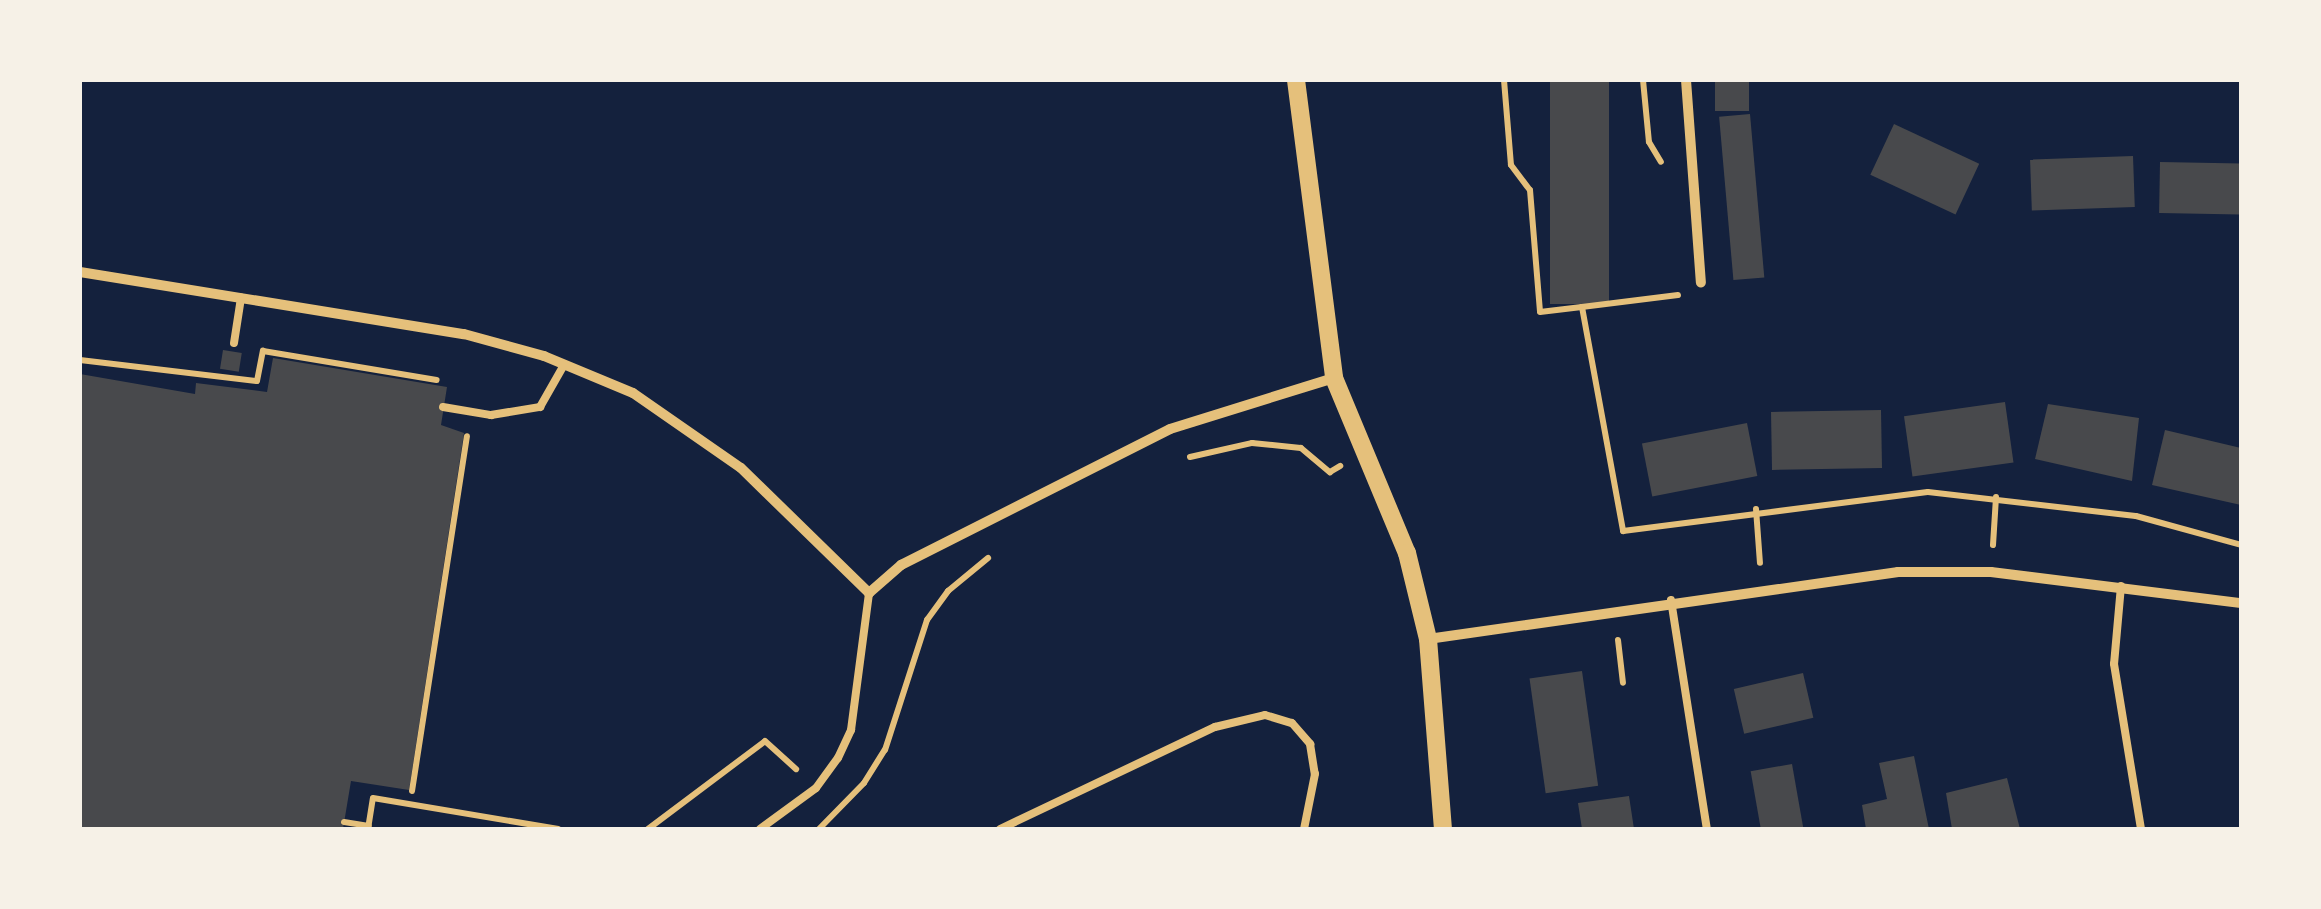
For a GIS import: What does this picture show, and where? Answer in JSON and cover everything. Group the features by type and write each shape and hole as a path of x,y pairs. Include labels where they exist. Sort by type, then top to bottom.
{"street":[{"path":"1296,80 1334,378 1407,554 1428,639 1444,829"},
{"path":"1686,80 1701,282"},
{"path":"80,272 464,334 564,364 633,393 741,468 868,593 901,564 1170,429 1334,378"},
{"path":"1428,639 1614,608 1898,572 1991,572 2241,602"}],"lane":[{"path":"234,343 241,298"},
{"path":"448,408 519,414 540,407 564,364"},
{"path":"2121,586 2114,664 2141,829"},
{"path":"760,829 816,788 838,758 851,730 868,593"},
{"path":"1671,600 1706,829"},
{"path":"1000,829 1215,727 1266,715 1292,723 1310,744 1316,774 1304,829"}],"path":[{"path":"1504,80 1512,165 1530,190 1540,312 1673,298 1701,282"},
{"path":"1643,80 1649,142 1661,160 1663,179"},
{"path":"1672,278 1673,298"},
{"path":"1582,308 1623,531 1756,509 1928,492 2136,516 2241,544"},
{"path":"80,360 257,381 263,351 457,383 448,408"},
{"path":"237,389 240,378"},
{"path":"412,791 471,412"},
{"path":"1186,458 1252,443 1301,448 1330,472 1367,450"},
{"path":"1991,572 1996,497"},
{"path":"1756,509 1762,589"},
{"path":"819,829 864,783 885,750 927,620 972,567 1004,549"},
{"path":"1614,608 1624,683"},
{"path":"648,829 765,741"},
{"path":"344,822 369,828 378,798 558,829"}],"building":[{"path":"1550,80 1609,80 1609,304 1550,304"},
{"path":"1715,80 1749,80 1749,111 1715,111"},
{"path":"1750,114 1764,277 1733,280 1719,117"},
{"path":"1894,124 1979,164 1956,214 1870,175"},
{"path":"2133,156 2135,207 2032,211 2030,160"},
{"path":"2160,162 2241,163 2240,214 2159,213"},
{"path":"223,350 242,353 239,372 220,369"},
{"path":"273,358 447,387 441,425 464,433 409,790 351,781 343,829 80,829 80,374 195,394 196,383 267,392"},
{"path":"2005,402 2013,462 1912,477 1904,416"},
{"path":"2048,404 2139,418 2132,481 2035,459"},
{"path":"1881,410 1882,468 1772,470 1771,412"},
{"path":"1747,423 1757,476 1652,496 1642,443"},
{"path":"2165,430 2241,448 2241,505 2152,485"},
{"path":"1582,671 1598,786 1546,793 1530,678"},
{"path":"1803,673 1813,718 1744,734 1734,689"},
{"path":"1914,756 1929,829 1866,829 1862,805 1887,799 1879,763"},
{"path":"1792,764 1803,829 1761,829 1751,771"},
{"path":"2007,778 2020,829 1952,829 1946,793"},
{"path":"1629,796 1634,829 1582,829 1578,803"}]}
